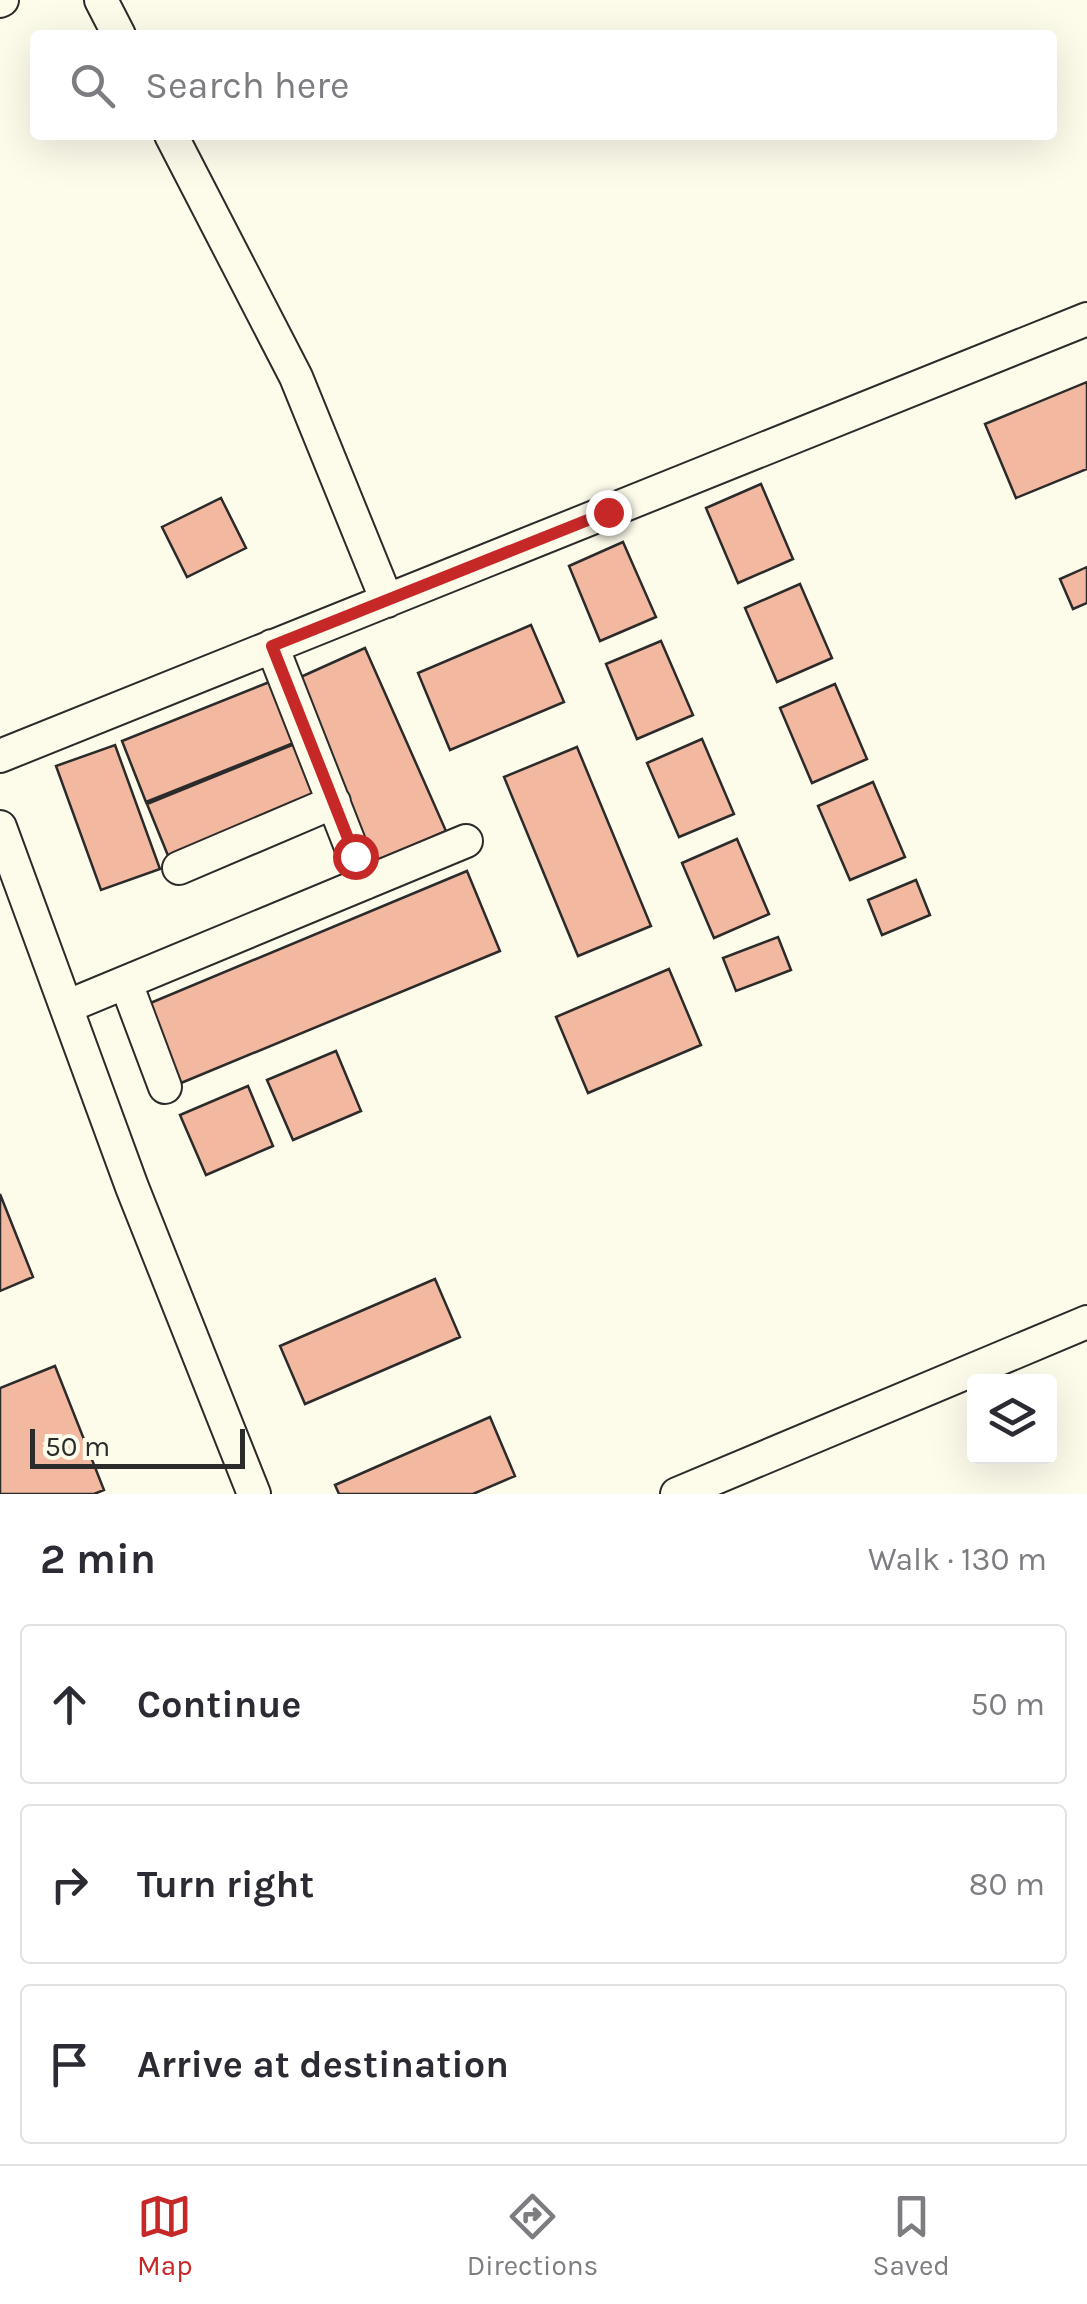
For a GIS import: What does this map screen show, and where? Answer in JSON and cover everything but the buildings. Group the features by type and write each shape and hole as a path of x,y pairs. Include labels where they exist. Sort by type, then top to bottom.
{"street":[{"path":"101,0 116,30"},
{"path":"174,140 296,378 386,601"},
{"path":"0,756 1087,319"},
{"path":"272,646 366,884"},
{"path":"179,868 334,802"},
{"path":"0,827 140,1205 254,1494"},
{"path":"66,1007 466,841"},
{"path":"126,983 165,1087"},
{"path":"677,1494 1087,1322"}],"route":[{"path":"355,856 272,646 608,512"}]}
